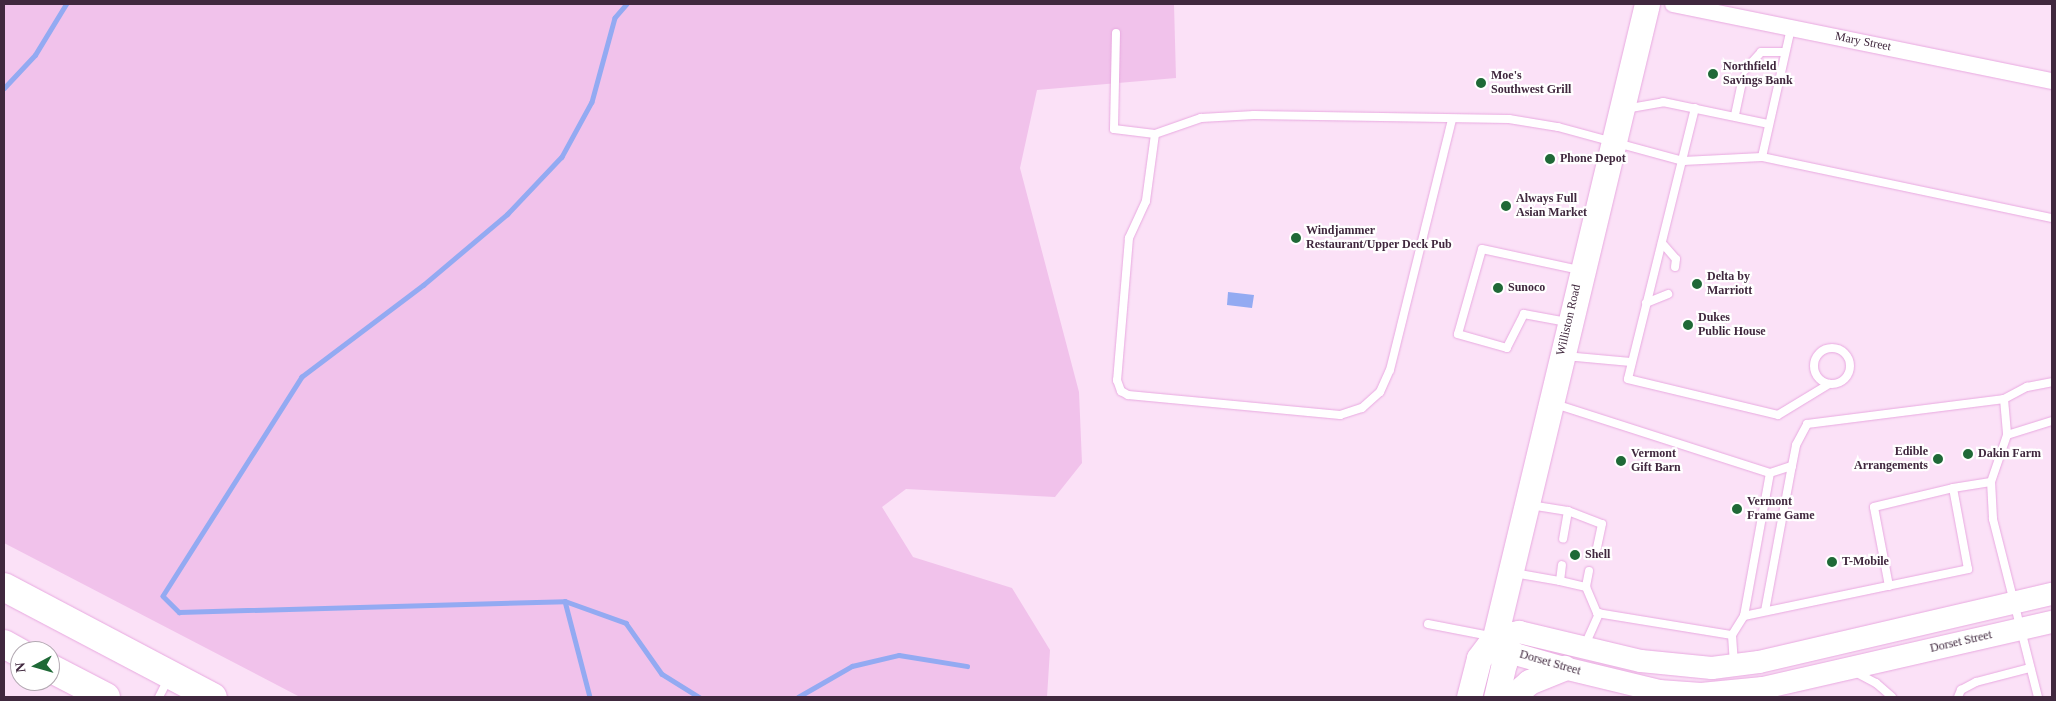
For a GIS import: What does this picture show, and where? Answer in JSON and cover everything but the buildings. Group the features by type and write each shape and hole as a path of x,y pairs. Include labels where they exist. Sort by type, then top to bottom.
{"highway":[{"path":"4,587 165,686 213,697"},
{"path":"60,673 106,697"}],"main road":[{"name":"Williston Road","path":"1469,697 1479,658 1494,637 1568,322 1647,4"},
{"name":"Dorset Street","path":"1494,637 1519,632 1684,667 1734,666 1832,646 2052,594"},
{"name":"Dorset Street","path":"1494,637 1515,654 1564,668 1651,689 1701,696 1738,692 1849,669 2052,622"},
{"path":"1494,637 1504,663 1496,697"},
{"path":"1734,666 1738,692"},
{"path":"1512,697 1529,682 1564,668"}],"street":[{"name":"Mary Street","path":"1673,4 2052,81"}],"lane":[{"path":"1762,157 1791,28"},
{"path":"1116,33 1114,129 1155,134 1201,118 1254,114 1452,120 1509,119 1558,127 1684,161 1762,157 2052,218"},
{"path":"1745,70 1761,52 1785,52"},
{"path":"1735,115 1741,86"},
{"path":"1620,109 1663,102 1735,115 1768,124"},
{"path":"1695,108 1684,161 1628,379 1778,415 1829,384 1846,379 1851,369 1845,352 1834,348 1822,351 1814,367 1818,378 1829,384"},
{"path":"1155,134 1146,202 1129,238 1117,380 1121,390 1128,395 1340,415 1362,408 1380,392 1390,370 1452,120"},
{"path":"1662,243 1676,259 1675,267"},
{"path":"1568,322 1524,314 1507,348 1458,334 1482,249 1581,270"},
{"path":"1646,303 1668,294"},
{"path":"1560,356 1631,362"},
{"path":"1765,612 1796,445 1807,424 2004,399 2027,387 2052,382"},
{"path":"2004,399 2007,435 1991,482 1993,519 2012,603 2038,697"},
{"path":"1549,403 1570,407 1770,473 1792,466"},
{"path":"2007,435 2052,421"},
{"path":"1734,666 1732,635 1744,616 1770,473"},
{"path":"1889,586 1874,506 1953,488 1991,482"},
{"path":"1744,616 1968,569 1953,488"},
{"path":"1525,505 1568,511 1602,524 1597,547"},
{"path":"1563,540 1568,511"},
{"path":"1560,581 1562,565"},
{"path":"1589,571 1586,587 1599,613"},
{"path":"1510,573 1586,587"},
{"path":"1599,613 1732,635"},
{"path":"1584,647 1599,613"},
{"path":"1428,624 1494,637"},
{"path":"1958,697 1961,690 1976,682 2030,668"},
{"path":"1849,669 1876,683 1892,697"}],"shaded area":[{"path":"4,4 1174,4 1176,78 1037,90 1020,168 1079,392 1082,463 1055,497 906,489 882,507 913,557 1012,588 1050,650 1047,697 300,697 4,543"}],"water":[{"path":"1228,292 1254,295 1252,308 1227,305"}],"waterway":[{"path":"4,88 35,55 66,4"},
{"path":"627,4 615,18 592,102 562,157 508,214 424,285 302,377 163,596 179,612 565,601 626,623 662,674 699,697"},
{"path":"565,601 590,697"},
{"path":"798,697 852,666 899,655 967,666"}],"place":[{"name":"Northfield Savings Bank","path":"1713,74"},
{"name":"Moe's Southwest Grill","path":"1481,83"},
{"name":"Phone Depot","path":"1550,159"},
{"name":"Always Full Asian Market","path":"1506,206"},
{"name":"Windjammer Restaurant/Upper Deck Pub","path":"1296,238"},
{"name":"Delta by Marriott","path":"1697,284"},
{"name":"Sunoco","path":"1498,288"},
{"name":"Dukes Public House","path":"1688,325"},
{"name":"Dakin Farm","path":"1968,454"},
{"name":"Edible Arrangements","path":"1938,459"},
{"name":"Vermont Gift Barn","path":"1621,461"},
{"name":"Vermont Frame Game","path":"1737,509"},
{"name":"Shell","path":"1575,555"},
{"name":"T-Mobile","path":"1832,562"}]}
